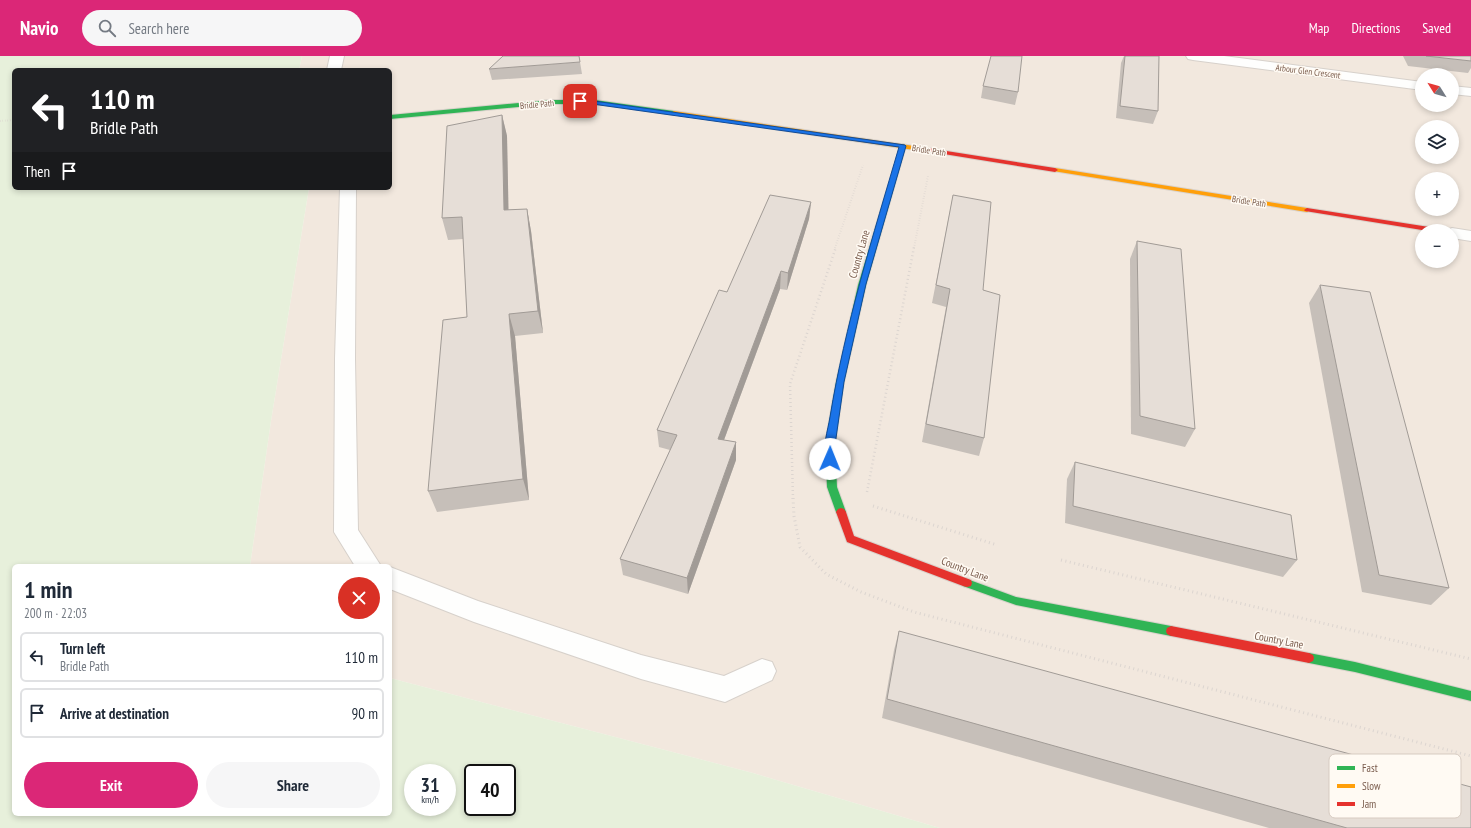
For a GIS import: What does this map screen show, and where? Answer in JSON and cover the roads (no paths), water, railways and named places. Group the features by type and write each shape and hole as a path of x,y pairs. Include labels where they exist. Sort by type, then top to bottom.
{"street":[{"path":"334,68 337,56"},
{"name":"Arbour Glen Crescent","path":"1193,56 1415,85"},
{"path":"1459,91 1471,92"},
{"name":"Bridle Path","path":"392,117 550,102 587,101 903,146 1415,227"},
{"name":"Country Lane","path":"903,146 862,284 840,382 830,445 832,487 850,539 1016,601 1355,667 1471,696"},
{"path":"348,190 345,359 346,532 368,564"},
{"path":"1459,233 1471,236"},
{"path":"392,579 474,611 633,664 725,689 762,671"}]}
